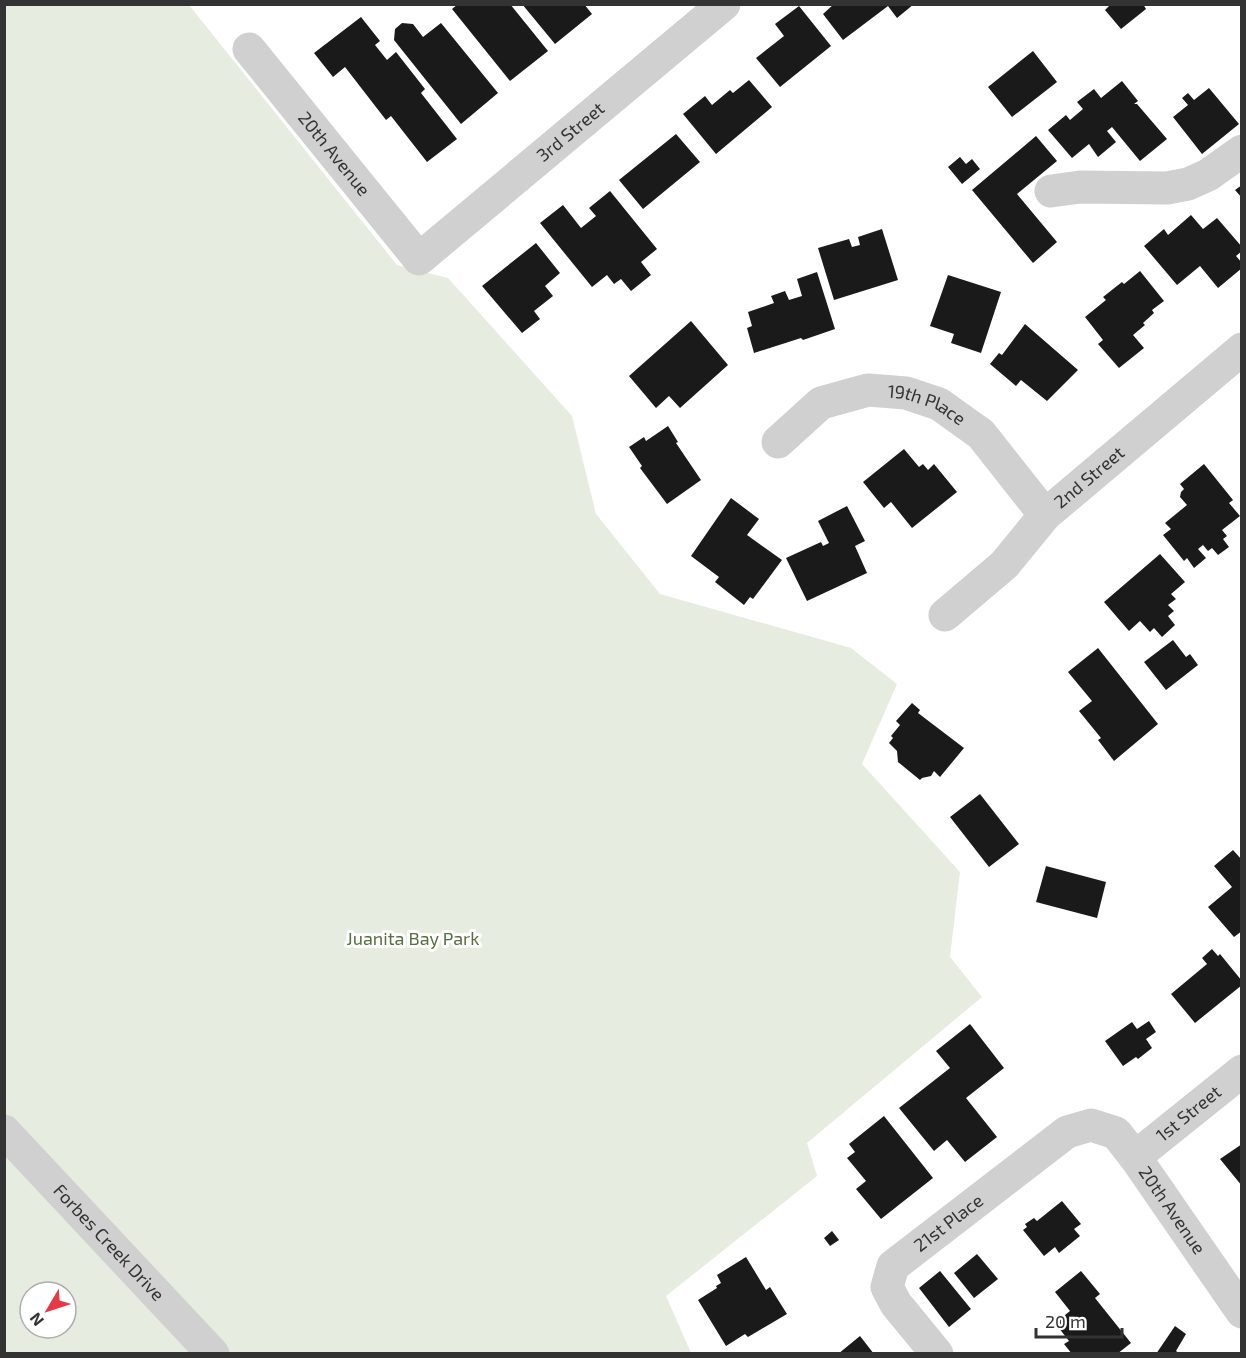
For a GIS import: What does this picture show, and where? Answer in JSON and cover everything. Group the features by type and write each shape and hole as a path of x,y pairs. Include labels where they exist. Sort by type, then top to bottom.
{"street":[{"name":"3rd Street","path":"419,259 724,4"},
{"name":"20th Avenue","path":"249,49 419,259"},
{"path":"1051,191 1080,186 1167,188 1188,184 1208,175 1242,152"},
{"name":"2nd Street","path":"945,615 1004,565 1045,515 1242,349"},
{"name":"19th Place","path":"778,442 822,403 868,390 906,393 939,404 981,434 1045,515"},
{"name":"1st Street","path":"1135,1157 1242,1071"},
{"name":"20th Avenue","path":"1091,1125 1116,1133 1242,1312"},
{"name":"21st Place","path":"937,1353 896,1304 887,1287 893,1266 1067,1132 1091,1125"},
{"name":"Forbes Creek Drive","path":"4,1131 213,1353"}],"green space":[{"name":"Juanita Bay Park","path":"5,5 189,5 397,265 448,278 572,416 596,514 660,594 851,648 897,684 862,764 960,872 950,957 982,997 807,1143 817,1176 666,1296 691,1353 5,1354"}],"building":[{"path":"458,4 510,4 548,51 510,81 452,9"},
{"path":"522,4 584,4 592,14 555,44"},
{"path":"834,4 914,4 897,18 888,6 843,40 823,14"},
{"path":"1111,4 1143,4 1146,9 1121,29 1105,10"},
{"path":"799,6 831,46 780,87 756,58 784,36 775,24"},
{"path":"361,17 380,41 375,45 387,60 396,52 425,89 421,93 457,139 427,162 391,116 386,120 345,67 333,77 314,53"},
{"path":"402,23 413,24 423,37 441,23 498,93 461,124 394,40 395,29"},
{"path":"1033,51 1057,82 1012,117 988,87"},
{"path":"749,80 772,107 716,154 683,114 705,96 712,105 730,90 733,93"},
{"path":"1122,81 1138,101 1134,104 1137,104 1167,139 1140,161 1112,127 1107,131 1116,142 1098,157 1089,144 1072,158 1048,130 1066,115 1070,120 1083,109 1077,102 1094,89 1101,98"},
{"path":"1209,88 1239,124 1202,154 1173,117 1188,105 1182,98 1188,93 1194,100"},
{"path":"676,134 700,162 643,209 619,180"},
{"path":"1036,136 1057,161 1017,194 1057,242 1033,263 972,190"},
{"path":"960,157 966,164 972,159 980,169 962,184 948,167"},
{"path":"1242,185 1242,198 1235,190"},
{"path":"610,191 657,249 641,262 651,275 631,291 621,279 614,284 607,275 592,287 540,223 563,205 581,228 596,216 589,208"},
{"path":"1191,215 1203,229 1217,218 1242,247 1242,251 1236,256 1242,263 1242,268 1218,288 1200,266 1177,285 1144,246 1164,229 1168,235"},
{"path":"882,229 898,280 834,300 818,248 849,239 852,247 860,245 858,237"},
{"path":"536,243 560,273 545,286 553,296 534,311 540,319 522,333 482,286"},
{"path":"1140,271 1164,301 1152,310 1154,313 1143,323 1145,325 1133,335 1144,348 1119,368 1098,344 1103,340 1085,317 1106,300 1103,297"},
{"path":"817,272 835,329 754,353 747,328 752,326 748,312 774,303 771,296 785,291 789,300 802,296 797,279"},
{"path":"948,275 1001,292 981,353 951,343 954,334 930,326"},
{"path":"691,321 728,365 680,408 669,396 656,408 629,376"},
{"path":"1025,324 1078,370 1047,401 1021,380 1016,386 990,364 999,353 1002,355"},
{"path":"668,426 678,442 676,443 701,480 667,504 640,468 642,466 629,447 644,437 646,441"},
{"path":"904,449 919,467 923,464 928,470 934,464 957,492 912,528 891,502 884,508 863,482"},
{"path":"1204,464 1233,500 1229,503 1240,516 1222,530 1227,536 1223,539 1229,547 1218,555 1212,548 1208,551 1203,545 1198,549 1206,558 1194,568 1187,558 1184,561 1163,535 1171,529 1165,523 1187,505 1180,497 1184,489 1180,484"},
{"path":"731,498 759,519 747,535 782,560 753,599 750,597 744,605 715,582 719,577 691,556"},
{"path":"847,506 865,541 855,546 867,573 807,601 786,558 821,542 823,546 829,543 818,521"},
{"path":"1160,554 1185,582 1171,594 1176,599 1168,605 1174,611 1168,616 1175,625 1162,637 1154,628 1150,632 1140,621 1129,631 1104,602"},
{"path":"1173,640 1186,657 1190,654 1198,665 1166,690 1144,662"},
{"path":"1098,648 1158,724 1114,761 1098,740 1101,738 1079,711 1092,701 1068,672"},
{"path":"912,703 920,710 918,713 964,748 940,777 934,771 931,776 920,780 898,762 897,751 889,743 893,738 891,736 900,725 896,721"},
{"path":"980,794 1019,844 989,867 950,817"},
{"path":"1233,850 1242,860 1242,931 1234,937 1208,907 1232,887 1214,866"},
{"path":"1046,866 1106,882 1097,918 1036,902"},
{"path":"1212,949 1218,956 1220,954 1242,981 1242,985 1195,1023 1171,994 1207,964 1202,958"},
{"path":"1149,1021 1156,1032 1146,1039 1152,1048 1138,1059 1136,1057 1123,1066 1105,1041 1132,1022 1137,1029"},
{"path":"970,1024 1004,1068 966,1098 997,1137 965,1162 947,1140 934,1151 899,1108 950,1068 936,1051"},
{"path":"884,1116 933,1178 881,1219 856,1189 866,1181 847,1158 855,1152 849,1144"},
{"path":"1242,1144 1242,1186 1220,1159"},
{"path":"1062,1201 1081,1224 1074,1229 1080,1236 1059,1253 1055,1247 1044,1256 1023,1230 1027,1227 1025,1224 1034,1218 1037,1221"},
{"path":"832,1231 839,1240 830,1246 824,1238"},
{"path":"977,1254 998,1279 974,1298 954,1273"},
{"path":"746,1257 766,1290 770,1287 787,1314 748,1337 745,1334 726,1346 698,1300 721,1283 717,1275"},
{"path":"940,1271 971,1309 949,1327 919,1288"},
{"path":"1081,1271 1100,1294 1095,1298 1131,1343 1117,1354 1072,1354 1064,1344 1069,1341 1055,1323 1070,1311 1055,1292"},
{"path":"1175,1326 1186,1334 1176,1351 1180,1354 1156,1354"},
{"path":"860,1336 874,1354 838,1354"}]}
